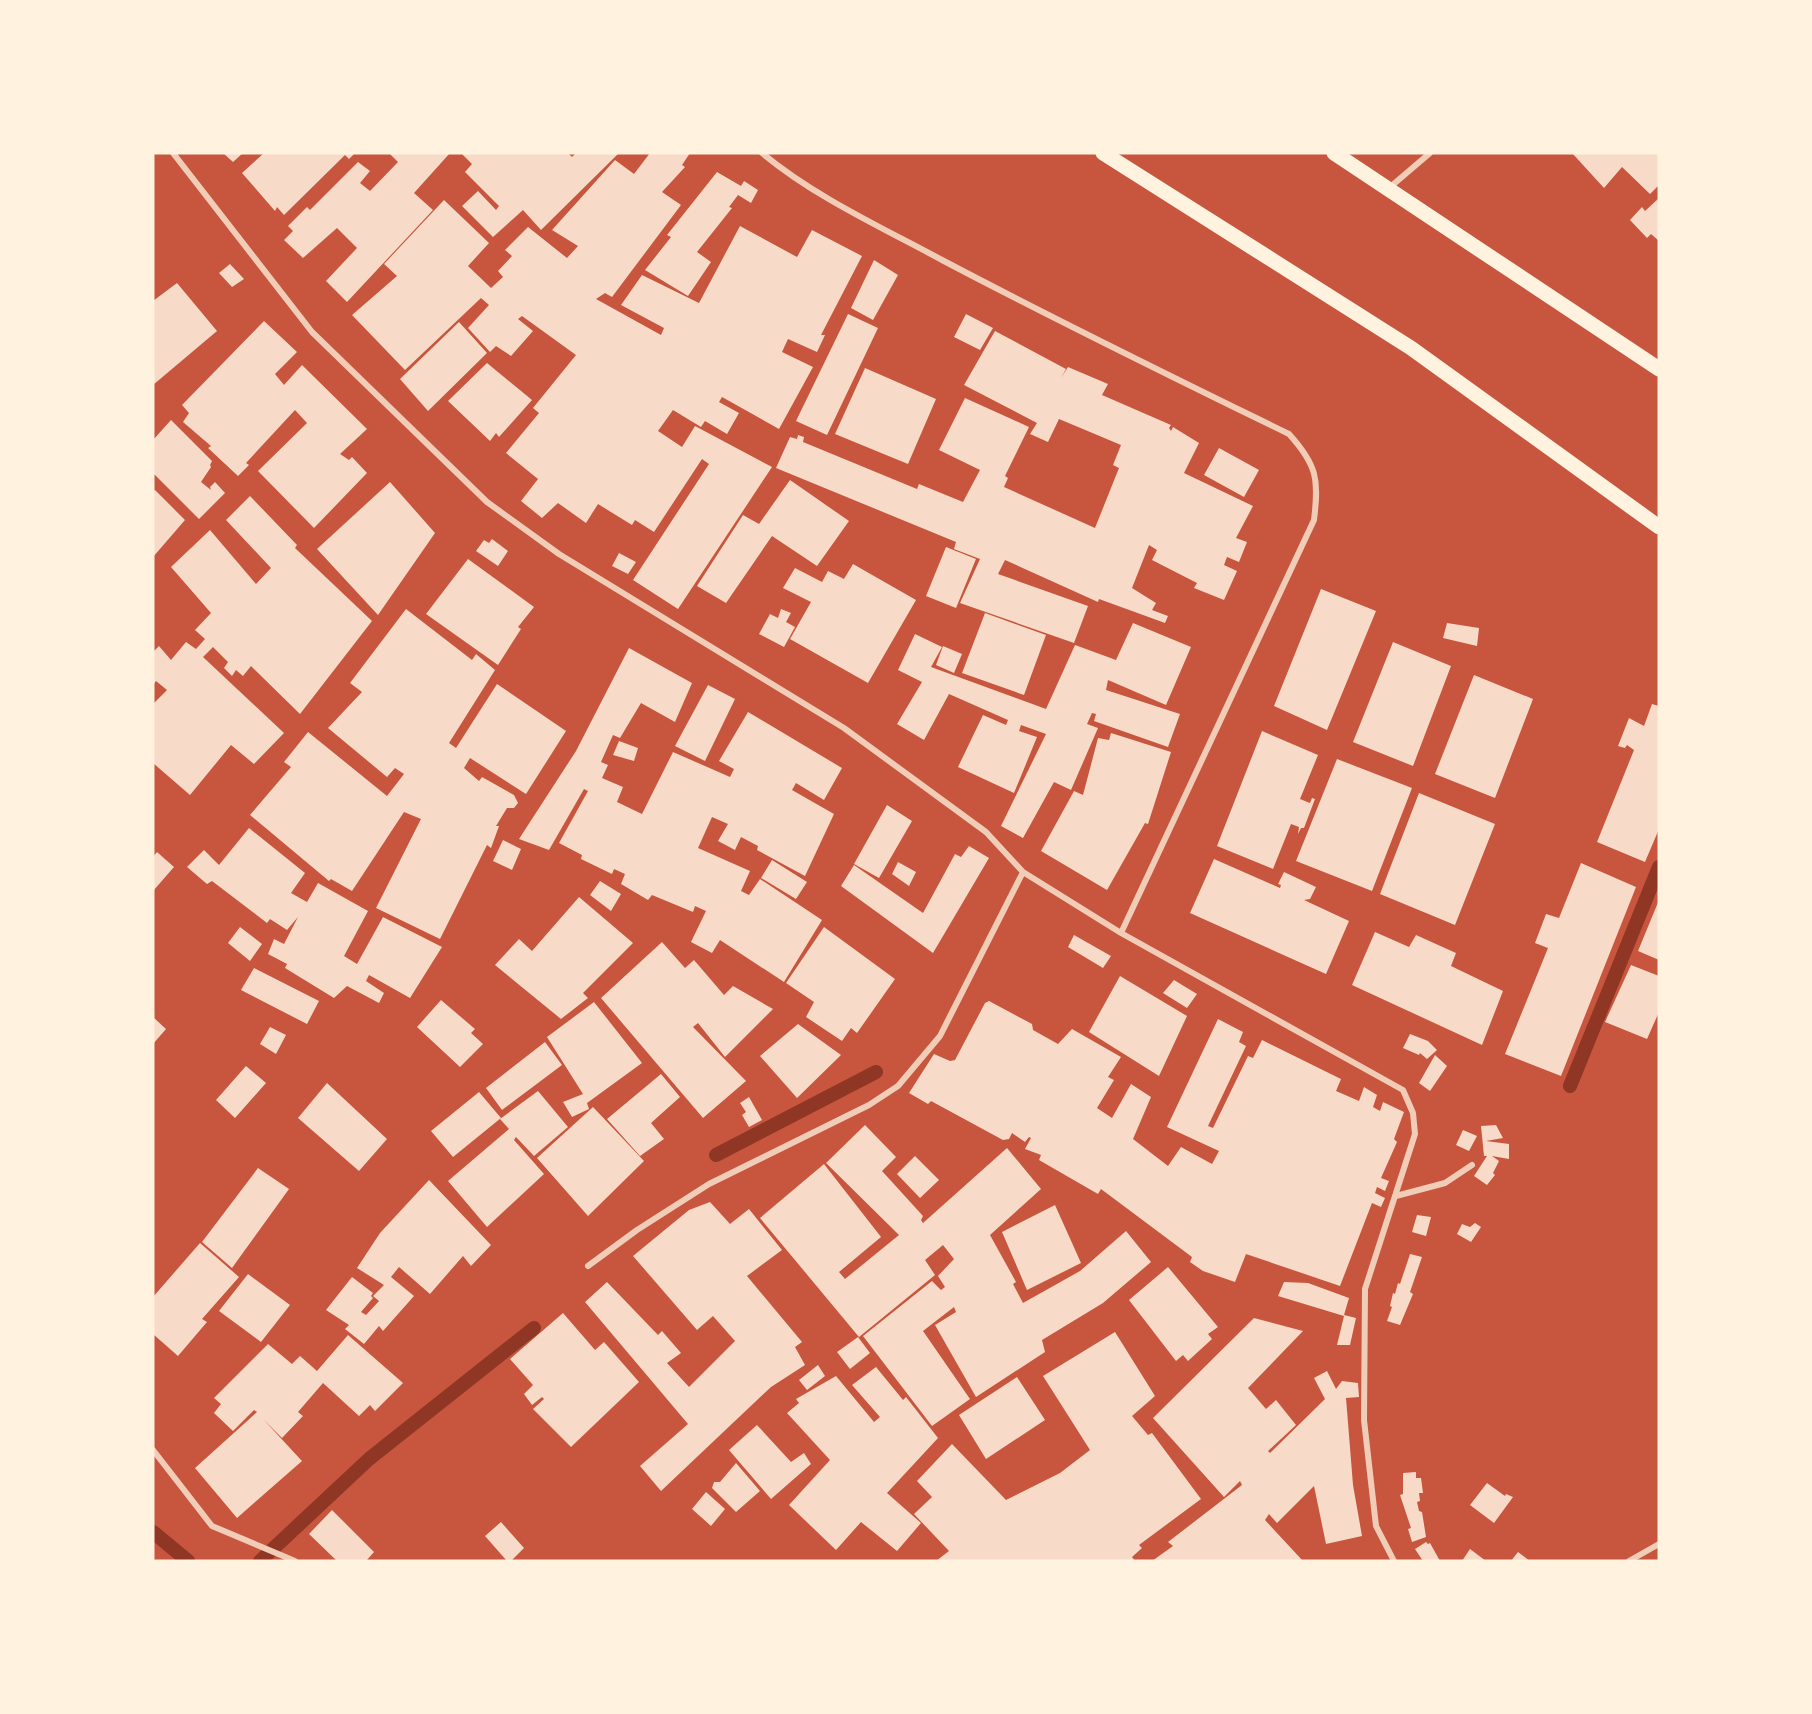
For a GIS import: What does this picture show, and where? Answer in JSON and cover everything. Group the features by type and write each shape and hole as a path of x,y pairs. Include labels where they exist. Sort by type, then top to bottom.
{"main road":[{"path":"1103,153 1411,348 1659,527"},
{"path":"1334,153 1659,369"}],"street":[{"path":"173,153 312,332 488,502 559,554 844,728 986,832 1023,872 1121,933 1402,1090 1413,1113 1415,1134 1365,1289 1364,1420 1376,1526 1394,1561"},
{"path":"762,153 790,176 933,255 1058,321 1288,434 1309,456 1318,490 1314,520 1121,933"},
{"path":"1389,188 1430,153"},
{"path":"588,1266 637,1230 710,1184 870,1105 898,1086 940,1035 1023,872"},
{"path":"1396,1196 1444,1183 1472,1165"},
{"path":"153,1450 212,1526 295,1561"},
{"path":"1629,1561 1659,1544"}],"building":[{"path":"223,153 243,153 233,162"},
{"path":"264,153 355,153 349,159 345,155 284,215 277,207 275,211 242,173"},
{"path":"389,153 450,153 414,193 433,210 347,302 326,281 357,248 337,228 303,258 284,240 293,231 288,226 307,207 310,210 358,162 370,171 360,183 370,191 398,162"},
{"path":"461,153 568,153 572,157 576,153 619,153 541,230 523,210 493,237 462,206 478,191 496,210 499,206 465,172 472,164"},
{"path":"650,153 690,153 682,165 685,167 662,192 681,205 612,297 605,293 596,299 661,335 664,328 621,305 642,275 699,303 740,226 797,257 812,230 862,256 821,335 825,335 817,352 788,339 782,352 813,367 779,429 722,397 719,402 739,413 727,434 705,421 701,427 673,410 658,431 682,447 695,426 772,467 678,609 633,580 709,464 702,459 654,532 635,520 632,525 598,504 586,523 558,503 542,518 521,501 538,479 506,453 539,413 533,408 576,355 522,316 518,319 533,331 511,356 496,346 490,352 468,328 489,305 481,298 405,370 352,315 397,276 384,264 444,200 489,243 468,266 491,288 503,277 498,271 512,256 505,250 528,227 567,258 578,246 552,230 615,160 634,174"},
{"path":"1572,153 1659,153 1659,185 1650,194 1622,167 1604,188"},
{"path":"717,172 741,186 744,181 758,190 751,203 738,195 729,207 732,208 697,252 711,262 688,296 645,270 671,237 667,235"},
{"path":"1659,198 1659,241 1651,234 1647,238 1630,220 1642,207 1645,211"},
{"path":"874,260 898,275 873,320 851,308"},
{"path":"230,264 244,279 232,287 219,273"},
{"path":"177,283 217,331 153,385 153,301"},
{"path":"848,314 878,328 827,435 796,421"},
{"path":"966,314 993,328 980,350 954,337"},
{"path":"264,321 297,352 275,374 284,385 302,365 367,429 340,454 349,460 352,457 367,473 314,528 258,471 307,423 295,410 246,463 249,465 238,476 208,448 211,446 183,422 189,413 182,405"},
{"path":"459,322 487,353 428,411 400,379"},
{"path":"995,331 1066,369 1061,378 1068,367 1108,384 1102,395 1171,425 1169,428 1171,431 1173,427 1199,443 1184,473 1253,506 1236,538 1247,542 1239,562 1227,557 1224,565 1237,571 1224,600 1194,588 1197,583 1152,560 1157,550 1149,545 1132,588 1156,603 1152,610 1168,616 1165,623 1099,599 1098,602 1005,560 998,574 1088,606 1074,643 960,603 980,559 954,549 956,542 776,468 790,437 797,439 798,435 804,437 803,442 917,489 919,484 963,502 980,470 939,450 965,398 1029,427 1005,476 1008,478 1004,487 1095,528 1119,468 1113,465 1121,445 1059,419 1048,442 1030,434 1037,423 964,385"},
{"path":"487,363 532,400 499,437 496,433 490,441 448,401"},
{"path":"865,368 936,399 908,464 835,434"},
{"path":"171,420 212,461 211,467 201,482 211,490 210,487 215,482 225,493 199,519 153,473 153,440"},
{"path":"1219,448 1259,470 1244,497 1204,475"},
{"path":"790,480 849,521 817,566 772,536 726,603 697,586 743,515 759,524"},
{"path":"390,482 435,533 378,615 317,549"},
{"path":"155,490 185,520 153,557 153,491"},
{"path":"250,496 297,545 295,548 372,621 300,714 251,666 243,676 236,670 232,676 224,668 228,662 213,647 203,657 284,733 254,764 231,745 190,795 153,763 153,704 167,690 156,681 153,685 153,652 159,646 171,660 186,642 196,649 205,639 195,630 211,613 171,567 210,530 256,584 271,568 226,520"},
{"path":"492,539 508,551 498,566 476,551 484,540 489,543"},
{"path":"946,547 976,559 956,608 926,596"},
{"path":"619,553 636,562 628,574 612,566"},
{"path":"468,559 534,607 518,627 521,629 498,665 426,614"},
{"path":"853,564 916,600 868,683 790,639 811,602 783,588 795,568 822,582 828,571 844,579"},
{"path":"1321,589 1376,611 1327,730 1274,706"},
{"path":"406,609 472,660 476,654 495,670 449,743 456,748 497,684 566,731 526,794 470,758 464,768 479,781 482,777 514,795 518,803 514,808 507,808 496,826 499,826 491,848 487,845 440,939 376,908 421,819 404,812 352,891 331,879 329,881 250,815 291,767 284,762 308,732 387,796 404,774 395,768 387,777 328,728 362,692 350,683"},
{"path":"781,609 791,613 786,622 795,627 784,647 759,634 770,614 778,618"},
{"path":"985,613 1046,635 1024,695 962,673"},
{"path":"1133,623 1191,647 1166,705 1108,680 1106,690 1180,714 1168,747 1094,721 1096,714 1092,713 1087,724 1098,728 1071,790 1054,782 1023,838 1001,826 1046,734 1021,725 1019,731 1037,737 1014,793 958,767 983,715 1006,725 1008,720 949,694 924,740 897,724 922,682 898,670 915,634 942,647 931,667 1046,709 1075,645 1116,660"},
{"path":"1447,623 1479,628 1477,646 1443,638"},
{"path":"1393,642 1451,666 1413,766 1353,742"},
{"path":"943,646 962,654 954,673 936,665"},
{"path":"629,648 692,683 675,722 641,703 620,738 613,735 601,762 608,765 602,778 623,787 617,802 642,814 673,752 730,777 734,769 719,761 748,712 842,768 824,800 796,783 792,790 834,814 805,876 757,850 758,846 741,837 735,850 718,841 728,824 712,817 698,848 750,871 741,891 749,895 760,879 822,920 784,982 720,940 712,953 691,942 706,911 695,906 693,912 652,895 648,900 621,884 625,874 614,869 612,874 581,859 582,855 559,843 588,791 584,789 549,850 519,839 576,751"},
{"path":"1474,675 1533,699 1495,798 1435,774"},
{"path":"708,685 735,699 705,761 675,746"},
{"path":"1652,704 1659,706 1659,829 1645,862 1597,842 1634,750 1627,745 1625,748 1618,746 1629,718 1644,726"},
{"path":"1262,731 1318,755 1300,799 1310,803 1312,798 1315,799 1304,828 1301,828 1298,834 1299,827 1291,824 1273,869 1217,846"},
{"path":"1111,733 1171,752 1148,824 1145,823 1107,890 1041,851 1074,791 1083,795 1098,738 1109,740"},
{"path":"619,741 638,748 634,761 613,755"},
{"path":"1337,759 1412,788 1372,891 1296,861"},
{"path":"1419,793 1495,824 1455,925 1380,894"},
{"path":"887,805 912,821 879,878 854,864"},
{"path":"249,828 305,873 291,893 307,902 318,883 368,911 344,956 357,964 383,917 442,947 410,998 369,975 366,981 384,993 379,1003 347,986 334,998 285,968 287,964 268,954 274,939 284,944 298,917 287,930 270,919 267,923 212,881 207,884 187,867 204,850 219,865"},
{"path":"503,840 521,849 512,870 493,861"},
{"path":"969,846 989,858 933,953 841,886 854,865 923,913 955,854 961,857"},
{"path":"157,852 174,867 153,891 153,857"},
{"path":"1214,859 1280,888 1281,885 1278,884 1284,872 1316,887 1310,899 1304,900 1349,921 1326,974 1190,913"},
{"path":"772,860 807,882 796,899 761,878"},
{"path":"898,862 916,872 909,886 892,874"},
{"path":"1581,863 1636,887 1561,1076 1505,1054 1548,948 1535,943 1546,914 1559,918"},
{"path":"600,881 621,894 611,911 590,895"},
{"path":"579,897 633,943 583,993 588,998 561,1019 495,965 519,939 532,951"},
{"path":"1659,900 1659,960 1638,951"},
{"path":"240,927 262,944 250,961 228,943"},
{"path":"824,927 895,979 857,1033 851,1028 842,1041 806,1017 814,1002 786,983"},
{"path":"1375,932 1409,947 1416,935 1456,953 1451,966 1503,991 1482,1045 1352,985"},
{"path":"1074,935 1111,956 1103,968 1068,947"},
{"path":"662,942 685,968 694,960 724,995 733,986 773,1009 725,1057 698,1023 693,1027 746,1081 703,1118 601,998"},
{"path":"1631,965 1659,976 1659,1012 1647,1039 1605,1022"},
{"path":"254,968 319,1001 307,1024 241,990"},
{"path":"1120,976 1187,1016 1159,1076 1089,1032"},
{"path":"1174,980 1197,994 1187,1008 1163,993"},
{"path":"441,1000 475,1029 471,1033 483,1044 460,1067 417,1027"},
{"path":"989,1001 1032,1024 1033,1030 1058,1044 1072,1029 1121,1057 1108,1077 1114,1080 1097,1108 1112,1118 1131,1084 1151,1097 1133,1139 1168,1166 1181,1147 1212,1164 1219,1151 1167,1127 1218,1019 1243,1032 1239,1042 1246,1046 1208,1126 1213,1128 1248,1056 1253,1058 1262,1040 1341,1079 1336,1091 1359,1101 1364,1087 1377,1095 1373,1107 1380,1111 1383,1102 1404,1112 1394,1139 1397,1142 1381,1178 1389,1181 1385,1191 1377,1187 1375,1193 1385,1198 1381,1207 1372,1203 1340,1286 1246,1254 1235,1282 1203,1271 1190,1262 1192,1257 1101,1189 1098,1194 1039,1160 1041,1155 1025,1149 1031,1138 1029,1137 1025,1142 1012,1133 1009,1139 1003,1140 931,1101 928,1104 909,1093 934,1054 950,1061 955,1060 985,1003"},
{"path":"594,1002 642,1063 587,1103 589,1109 572,1117 563,1102 583,1094 547,1037"},
{"path":"153,1017 166,1029 153,1044"},
{"path":"798,1024 841,1055 797,1098 760,1056"},
{"path":"270,1027 286,1035 276,1054 260,1044"},
{"path":"1410,1034 1428,1041 1437,1050 1427,1059 1420,1053 1419,1055 1403,1048"},
{"path":"545,1042 562,1065 502,1110 486,1088"},
{"path":"1435,1055 1447,1066 1430,1091 1419,1083"},
{"path":"246,1066 266,1083 235,1118 216,1100"},
{"path":"661,1074 680,1097 651,1123 664,1139 640,1156 607,1119"},
{"path":"327,1083 387,1139 359,1171 298,1118"},
{"path":"538,1091 568,1127 534,1156 516,1137 514,1140 544,1174 487,1227 448,1181 509,1129 500,1119"},
{"path":"479,1092 501,1118 453,1157 431,1131"},
{"path":"749,1097 762,1120 749,1127 742,1115 746,1112 740,1103"},
{"path":"593,1107 644,1161 588,1216 537,1158"},
{"path":"865,1125 896,1157 882,1171 923,1216 921,1220 923,1223 1007,1148 1041,1189 990,1235 1016,1282 1013,1284 1023,1303 1080,1271 1126,1231 1151,1262 1103,1303 1042,1340 1045,1352 976,1397 935,1325 956,1312 954,1307 923,1331 970,1399 932,1426 863,1336 932,1281 941,1290 945,1287 938,1276 954,1259 943,1245 925,1260 935,1275 859,1337 760,1218 824,1164 881,1237 839,1272 845,1279 899,1235 826,1163"},
{"path":"1496,1125 1503,1138 1486,1141 1509,1144 1509,1159 1492,1156 1499,1161 1493,1173 1495,1175 1487,1185 1474,1176 1487,1156 1484,1156 1481,1126"},
{"path":"1463,1130 1477,1136 1469,1151 1456,1145"},
{"path":"915,1156 939,1180 920,1198 897,1174"},
{"path":"258,1168 289,1189 232,1268 202,1242"},
{"path":"429,1180 491,1245 471,1266 463,1256 430,1294 399,1267 391,1277 414,1296 383,1331 379,1326 364,1344 345,1329 349,1325 326,1310 352,1277 373,1293 371,1296 373,1298 361,1312 366,1315 379,1301 373,1296 384,1285 357,1268 380,1233"},
{"path":"710,1202 730,1224 749,1209 782,1250 747,1276 802,1342 795,1347 805,1365 771,1387 661,1491 640,1466 688,1424 585,1302 607,1282 658,1335 662,1331 681,1353 667,1363 689,1387 735,1341 713,1316 697,1330 633,1256 689,1210"},
{"path":"1055,1205 1081,1263 1027,1290 1002,1232"},
{"path":"1417,1215 1431,1217 1426,1236 1412,1232"},
{"path":"1475,1223 1481,1227 1471,1242 1457,1234 1462,1224 1470,1227"},
{"path":"200,1243 239,1277 202,1319 207,1322 178,1356 153,1334 153,1297"},
{"path":"1410,1254 1422,1257 1410,1292 1413,1294 1400,1325 1387,1321 1392,1307 1390,1306 1393,1293 1395,1294 1398,1283 1400,1284"},
{"path":"1168,1267 1218,1327 1208,1334 1212,1339 1188,1361 1183,1355 1176,1361 1129,1300"},
{"path":"248,1274 290,1305 261,1342 219,1311"},
{"path":"1284,1282 1308,1283 1349,1298 1344,1315 1356,1318 1350,1345 1337,1345 1344,1316 1278,1296"},
{"path":"563,1313 595,1350 604,1342 639,1382 571,1447 533,1409 544,1399 542,1397 532,1405 524,1394 533,1385 510,1359"},
{"path":"1254,1318 1303,1331 1248,1388 1266,1409 1276,1400 1296,1425 1268,1451 1270,1453 1325,1399 1314,1378 1327,1371 1336,1389 1342,1381 1358,1383 1359,1397 1346,1398 1353,1485 1362,1536 1326,1544 1314,1486 1277,1523 1269,1514 1265,1520 1303,1561 1152,1561 1173,1546 1168,1542 1242,1485 1240,1481 1224,1497 1153,1418"},
{"path":"1115,1332 1155,1396 1132,1416 1148,1435 1152,1433 1201,1499 1139,1545 1142,1548 1132,1557 1135,1561 936,1561 949,1551 914,1514 932,1497 917,1481 952,1444 1006,1500 1060,1473 1090,1450 1043,1376"},
{"path":"348,1335 403,1383 375,1411 370,1405 359,1416 323,1383 298,1412 303,1416 282,1438 263,1419 302,1461 237,1518 195,1468 257,1412 254,1410 233,1431 214,1413 221,1404 214,1398 268,1344 292,1364 300,1356 317,1371"},
{"path":"858,1337 870,1353 850,1369 837,1352"},
{"path":"818,1365 825,1376 807,1390 799,1380"},
{"path":"876,1367 903,1400 906,1397 938,1438 887,1493 921,1523 897,1551 861,1522 836,1550 789,1505 830,1460 787,1413 799,1403 796,1399 836,1376 874,1422 880,1417 852,1385"},
{"path":"1017,1377 1045,1420 986,1459 959,1415"},
{"path":"757,1425 791,1462 804,1453 811,1464 771,1499 729,1450"},
{"path":"736,1463 760,1491 736,1512 712,1488 714,1482 720,1482"},
{"path":"1416,1472 1416,1478 1421,1478 1423,1493 1419,1493 1420,1501 1417,1502 1419,1511 1422,1512 1426,1537 1412,1542 1408,1529 1411,1528 1400,1495 1403,1494 1403,1473"},
{"path":"1487,1483 1505,1496 1506,1494 1513,1497 1494,1523 1470,1505"},
{"path":"706,1492 725,1509 711,1526 692,1509"},
{"path":"332,1510 374,1552 366,1561 337,1561 309,1534"},
{"path":"501,1522 524,1548 511,1561 507,1561 485,1536"},
{"path":"1426,1542 1430,1543 1440,1561 1423,1561 1415,1549"},
{"path":"1470,1549 1486,1561 1462,1561"},
{"path":"1518,1552 1530,1561 1511,1561"}],"waterway":[{"path":"1570,1086 1659,867"},
{"path":"716,1155 876,1072"},
{"path":"260,1561 369,1459 534,1328"},
{"path":"153,1532 188,1561"}]}
